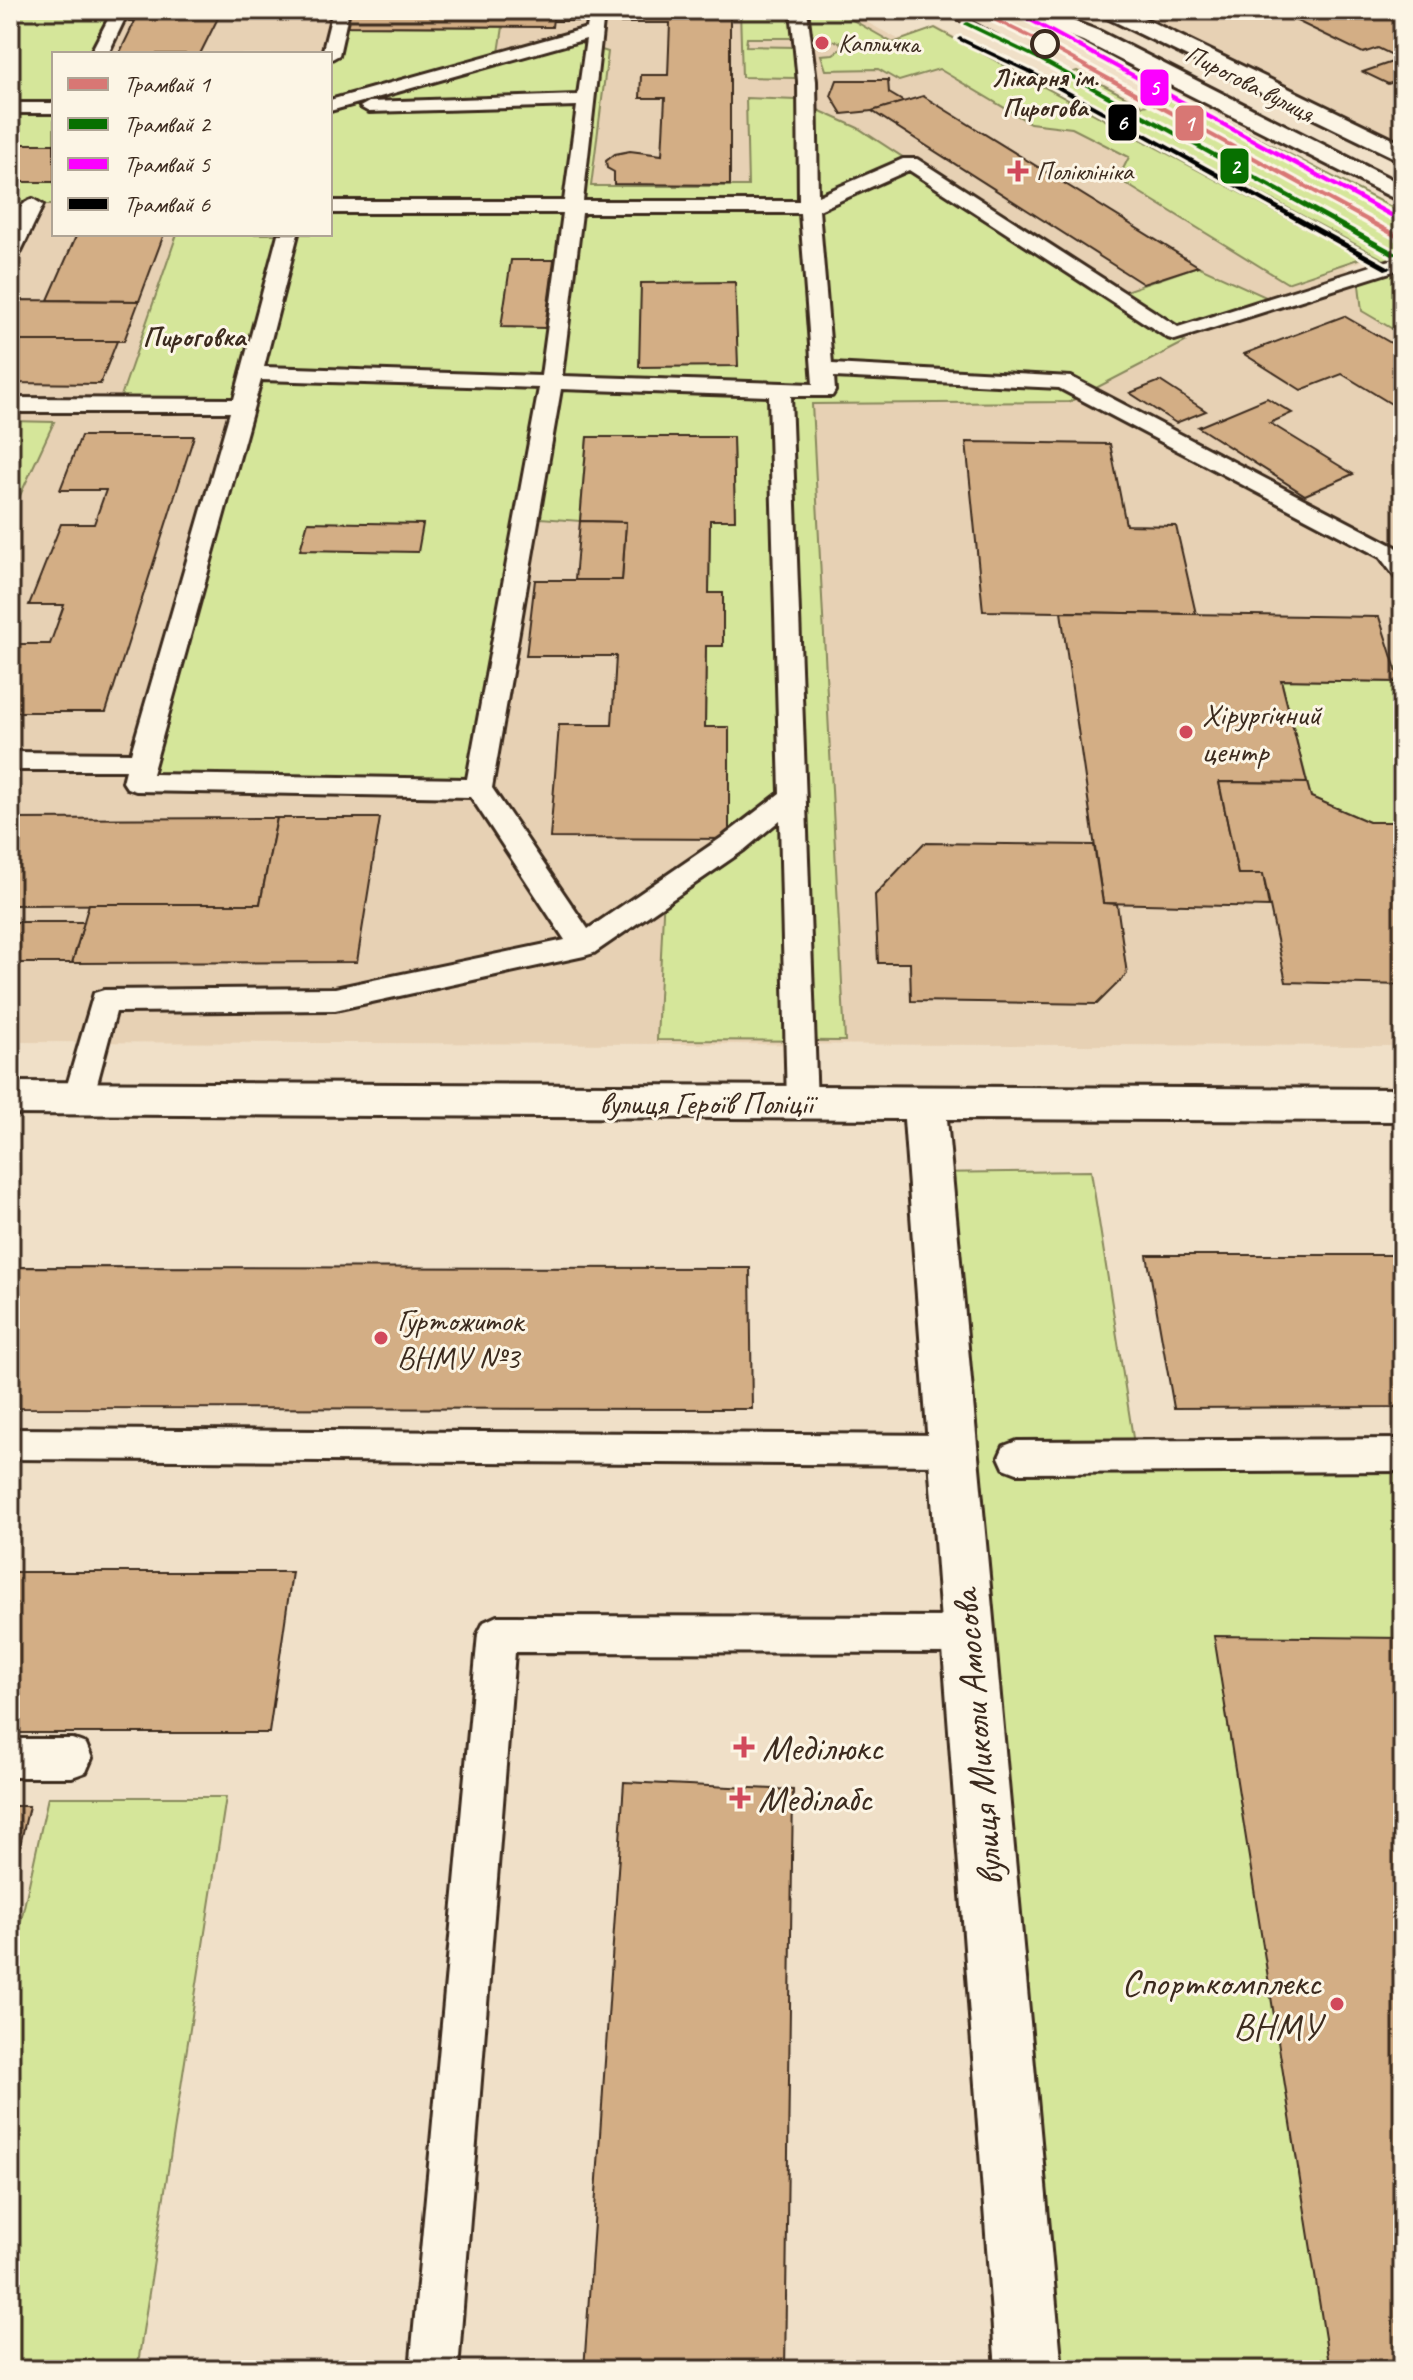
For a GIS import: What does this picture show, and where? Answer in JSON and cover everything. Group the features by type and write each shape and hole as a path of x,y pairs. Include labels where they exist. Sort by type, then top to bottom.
{"street":[{"name":"Пирогова вулиця","path":"1024,10 1091,36 1403,195"},
{"path":"1070,10 1067,13 1069,19 1091,36"},
{"path":"1095,10 1132,21"},
{"name":"Пирогова вулиця","path":"1109,10 1403,154"},
{"name":"вулиця Героїв Поліції","path":"10,1098 925,1105 1403,1105"},
{"name":"вулиця Миколи Амосова","path":"925,1105 928,1173 1029,2370"}],"lane":[{"path":"100,52 121,10"},
{"path":"331,52 341,10"},
{"path":"251,373 824,391 809,207 807,81 799,10"},
{"path":"332,106 596,20 551,383 479,788 584,946"},
{"path":"332,107 585,100"},
{"path":"10,108 52,108"},
{"path":"332,207 809,207 910,163 1175,334 1403,262"},
{"path":"10,205 52,205"},
{"path":"10,253 33,205"},
{"path":"287,236 136,782 479,788"},
{"path":"823,370 1063,382 1388,552 1403,572"},
{"path":"780,391 802,1104"},
{"path":"10,405 242,406"},
{"path":"10,761 141,762"},
{"path":"78,1099 104,1001 335,999 584,946 734,843 793,796"},
{"path":"10,1444 952,1450"},
{"path":"1017,1457 1403,1455"},
{"path":"434,2370 497,1634 968,1635"},
{"path":"10,1758 72,1758"}],"shaded area":[{"path":"10,10 844,10 898,39 937,27 1367,259 1344,267 1403,302 1403,1046 10,1042"},
{"path":"1149,10 1403,10 1403,154 1124,17"}],"green space":[{"path":"10,10 121,10 100,52 52,52 52,144 10,144"},
{"path":"740,10 794,10 794,38 747,38 746,46 796,47 795,78 742,77"},
{"path":"804,10 835,10 893,43 935,28 1361,258 1287,283 1118,179 1129,157 1072,128 1030,123 939,69 899,81 878,69 826,70 821,55 833,54 842,48 840,42 809,36"},
{"path":"342,26 503,27 498,59 576,42 608,52 591,186 748,186 746,98 796,100 858,128 1114,295 1198,266 1277,302 1176,335 1185,342 1069,402 812,404 845,1041 657,1040 664,891 729,839 729,727 705,727 706,646 723,646 723,593 709,593 710,520 735,520 733,437 587,437 580,521 527,517 479,788 136,782 242,406 118,405 176,236 332,236 331,52"},
{"path":"1077,71 1143,106 1181,98 1403,213 1403,335 1362,311 1358,276 1392,264 1049,80"},
{"path":"10,182 52,182 52,205 10,205"},
{"path":"10,421 54,422 10,517"},
{"path":"1395,667 1403,667 1403,822 1369,822 1311,797 1281,680 1399,682"},
{"path":"1091,1171 1136,1457 1403,1455 1403,2370 1028,2370 928,1173"},
{"path":"48,1797 226,1797 137,2370 10,2370 10,1971"}],"building":[{"path":"134,10 222,10 201,52 120,52 135,21 129,21"},
{"path":"347,10 554,10 552,27 342,26"},
{"path":"554,10 616,10 615,21 553,21"},
{"path":"616,10 730,10 730,185 614,184 614,172 607,168 606,161 615,154 630,151 662,155 665,98 640,98 641,75 668,75 670,23 615,23"},
{"path":"1274,10 1403,10 1403,79 1388,84 1363,72 1401,59 1378,48 1363,53"},
{"path":"965,17 997,34 988,36 956,20"},
{"path":"837,80 888,80 889,93 904,102 872,111 842,114 831,96"},
{"path":"923,96 1198,266 1143,284 872,111"},
{"path":"10,144 52,144 52,182 10,182"},
{"path":"76,236 163,236 139,301 48,300"},
{"path":"511,260 554,260 545,328 501,327"},
{"path":"735,282 738,366 639,367 641,283"},
{"path":"10,300 139,301 124,341 10,341"},
{"path":"1344,316 1403,350 1403,411 1342,374 1301,390 1244,354"},
{"path":"10,341 117,341 100,384 10,383"},
{"path":"1160,381 1206,411 1176,423 1130,393"},
{"path":"1267,398 1292,413 1270,423 1353,474 1305,495 1198,427"},
{"path":"81,436 194,436 106,712 10,712 10,644 50,644 64,605 29,605 61,524 94,524 106,490 60,490"},
{"path":"587,437 733,437 735,520 710,520 709,593 723,593 723,646 706,646 705,727 729,727 729,839 550,838 559,725 612,725 616,656 526,656 535,580 622,580 626,522 580,521"},
{"path":"966,442 1110,444 1126,525 1176,526 1196,614 983,611"},
{"path":"580,521 626,522 622,580 575,580"},
{"path":"308,522 423,524 418,552 300,550"},
{"name":"Хірургічний центр","path":"1061,612 1379,617 1400,682 1281,680 1307,783 1219,782 1238,874 1263,874 1269,907 1103,903"},
{"name":"Хірургічний центр","path":"1219,782 1307,783 1311,797 1369,822 1403,822 1403,985 1286,982 1263,874 1238,874"},
{"path":"277,818 260,904 10,905 10,819"},
{"path":"277,818 380,818 357,962 72,963 89,904 260,904"},
{"path":"924,843 1094,845 1103,903 1117,904 1127,974 1097,1004 911,1001 910,963 878,963 875,895"},
{"path":"10,922 84,922 72,963 10,963"},
{"path":"1147,1255 1403,1255 1403,1407 1174,1408"},
{"name":"Гуртожиток ВНМУ №3","path":"10,1267 750,1268 752,1409 10,1408"},
{"path":"10,1572 292,1572 269,1733 10,1733"},
{"name":"Спорткомплекс ВНМУ","path":"1214,1636 1403,1638 1403,2370 1330,2370"},
{"path":"624,1782 793,1790 785,2370 584,2370"},
{"path":"10,1806 29,1806 10,1889"}],"tram line":[{"name":"1","path":"974,10 1045,44 1403,240"},
{"name":"5","path":"1011,10 1403,222"},
{"name":"2","path":"967,24 1038,58 1395,254"},
{"name":"6","path":"960,39 1030,72 1388,268"}],"place":[{"name":"Капличка","path":"822,43"},
{"name":"Лікарня ім. Пирогова","path":"1045,44"},
{"name":"Поліклініка","path":"1018,171"},
{"name":"Хірургічний центр","path":"1186,732"},
{"name":"Гуртожиток ВНМУ №3","path":"381,1338"},
{"name":"Меділюкс","path":"744,1747"},
{"name":"Меділабс","path":"740,1798"},
{"name":"Спорткомплекс ВНМУ","path":"1337,2004"}],"district":[{"name":"Пироговка","path":"194,336"}]}
